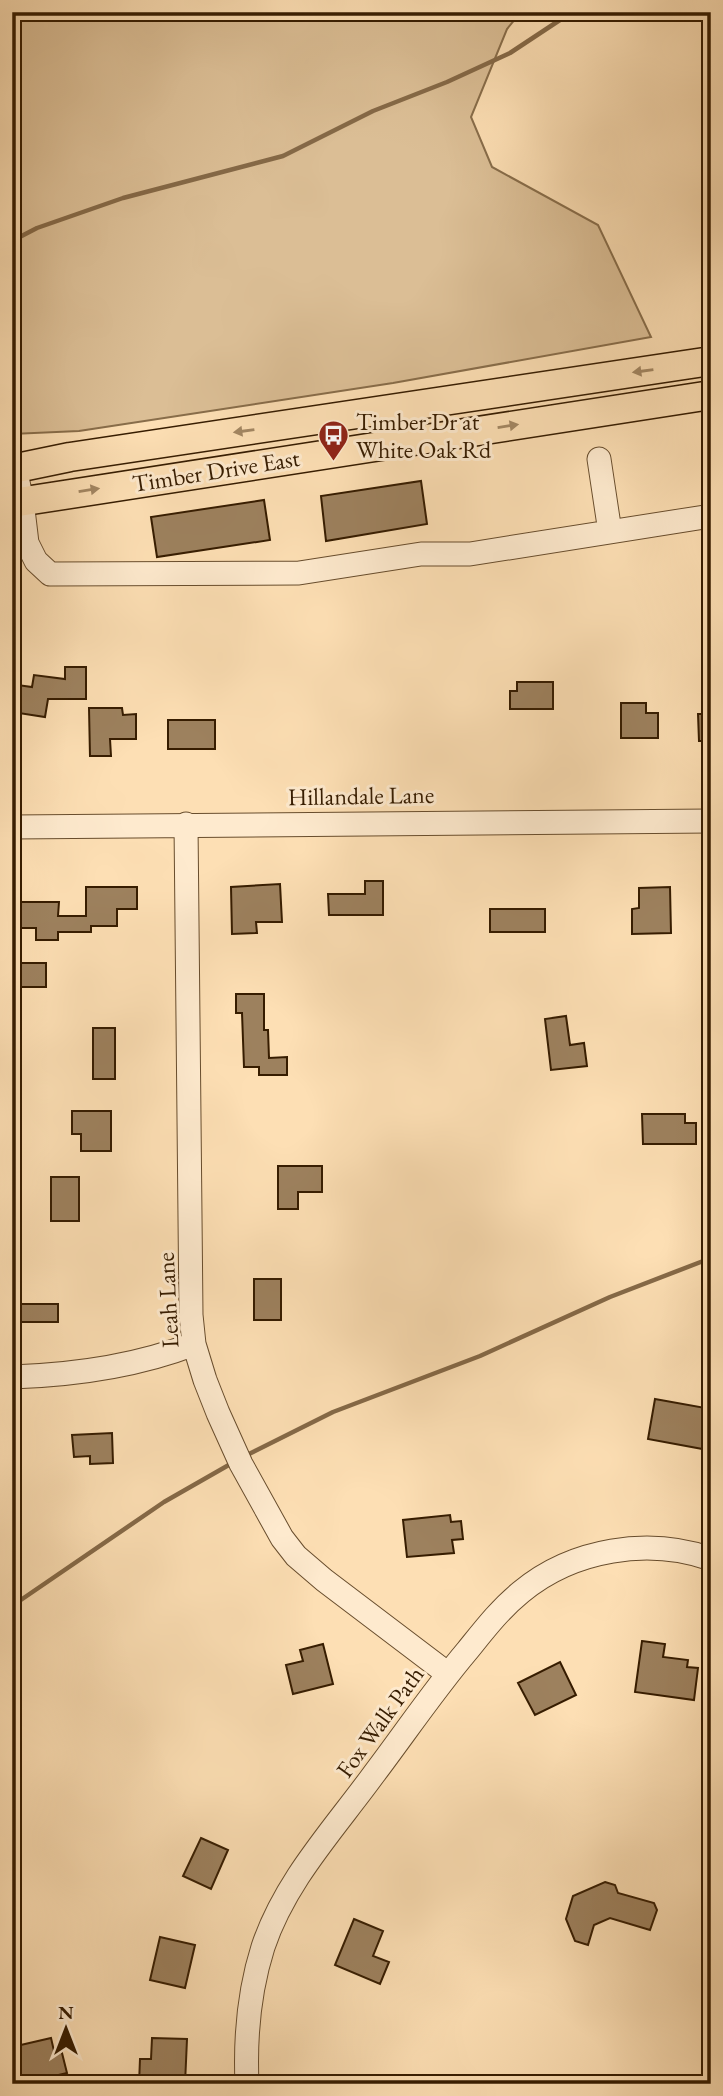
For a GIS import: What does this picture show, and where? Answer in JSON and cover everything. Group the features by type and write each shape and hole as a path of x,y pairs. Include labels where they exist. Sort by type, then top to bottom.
{"main road":[{"name":"Timber Drive East","path":"14,469 83,455 711,361"},
{"name":"Timber Drive East","path":"17,502 711,395"}],"street":[{"path":"599,459 610,532"},
{"path":"14,469 17,502 27,543 36,561 50,574 299,573 421,554 470,554 711,516"},
{"name":"Hillandale Lane","path":"12,827 711,821"},
{"name":"Leah Lane","path":"186,824 191,1315 194,1344 205,1380 241,1464 282,1538 296,1556 448,1674"},
{"path":"12,1377 49,1376 95,1369 160,1357 194,1344"},
{"name":"Fox Walk Path","path":"247,2084 247,2031 257,1968 281,1904 297,1877 448,1674 497,1614 546,1574 591,1556 646,1547 693,1553 711,1559"}],"shaded area":[{"path":"12,12 521,12 507,29 471,117 492,167 598,225 651,337 393,383 79,431 12,434"}],"building":[{"path":"421,481 427,524 326,541 321,496"},
{"path":"264,500 270,540 157,557 151,517"},
{"path":"65,667 86,667 86,699 48,699 45,717 12,712 12,689 17,690 18,685 32,687 34,675 65,679"},
{"path":"517,682 553,682 553,709 510,709 510,691 517,691"},
{"path":"621,703 646,703 646,713 658,713 658,738 621,738"},
{"path":"89,708 122,708 123,715 136,714 136,739 110,739 111,756 90,756"},
{"path":"698,714 711,714 711,741 699,741"},
{"path":"168,720 215,720 215,749 168,749"},
{"path":"365,881 383,881 383,915 329,915 328,894 365,894"},
{"path":"280,884 282,922 256,922 257,933 232,934 231,887"},
{"path":"86,887 137,887 137,909 117,909 117,926 91,926 91,932 58,932 58,940 36,940 36,928 12,928 12,902 59,902 58,916 86,916"},
{"path":"670,887 671,933 632,934 632,909 639,908 639,888"},
{"path":"490,909 545,909 545,932 490,932"},
{"path":"16,963 46,963 46,987 16,987"},
{"path":"236,994 264,994 264,1030 268,1030 269,1058 287,1057 287,1075 259,1075 259,1067 244,1067 242,1013 236,1013"},
{"path":"566,1016 570,1045 584,1043 587,1066 551,1070 545,1019"},
{"path":"93,1028 115,1028 115,1079 93,1079"},
{"path":"72,1111 111,1111 111,1151 81,1151 81,1134 72,1134"},
{"path":"642,1114 685,1114 685,1123 696,1123 696,1144 643,1144"},
{"path":"278,1166 322,1166 322,1192 298,1192 298,1209 278,1209"},
{"path":"51,1177 79,1177 79,1221 51,1221"},
{"path":"254,1279 281,1279 281,1320 254,1320"},
{"path":"20,1304 58,1304 58,1322 20,1322"},
{"path":"655,1399 711,1409 708,1450 648,1439"},
{"path":"112,1433 113,1463 90,1464 90,1456 74,1457 72,1435"},
{"path":"450,1515 451,1522 461,1521 463,1539 452,1540 454,1553 407,1557 403,1520"},
{"path":"642,1641 665,1644 663,1657 688,1660 687,1667 698,1668 694,1700 635,1692"},
{"path":"323,1644 333,1684 293,1694 286,1665 303,1661 300,1650"},
{"path":"560,1662 576,1695 535,1715 518,1683"},
{"path":"201,1838 228,1850 211,1889 183,1876"},
{"path":"605,1882 615,1885 618,1893 654,1903 657,1910 650,1930 610,1918 594,1925 588,1945 575,1941 566,1919 573,1896"},
{"path":"354,1919 383,1931 373,1956 389,1962 380,1984 335,1965"},
{"path":"160,1937 195,1945 185,1988 150,1980"},
{"path":"51,2038 54,2051 61,2049 67,2073 20,2084 12,2047"},
{"path":"152,2038 187,2039 185,2084 139,2084 140,2059 151,2059"}],"waterway":[{"path":"12,241 37,228 123,198 283,156 373,111 447,82 510,53 572,12"},
{"path":"245,1456 333,1412 480,1356 610,1297 711,1258"},
{"path":"12,1606 164,1502 234,1462"}],"place":[{"name":"Timber Dr at White Oak Rd","path":"333,463"}]}
